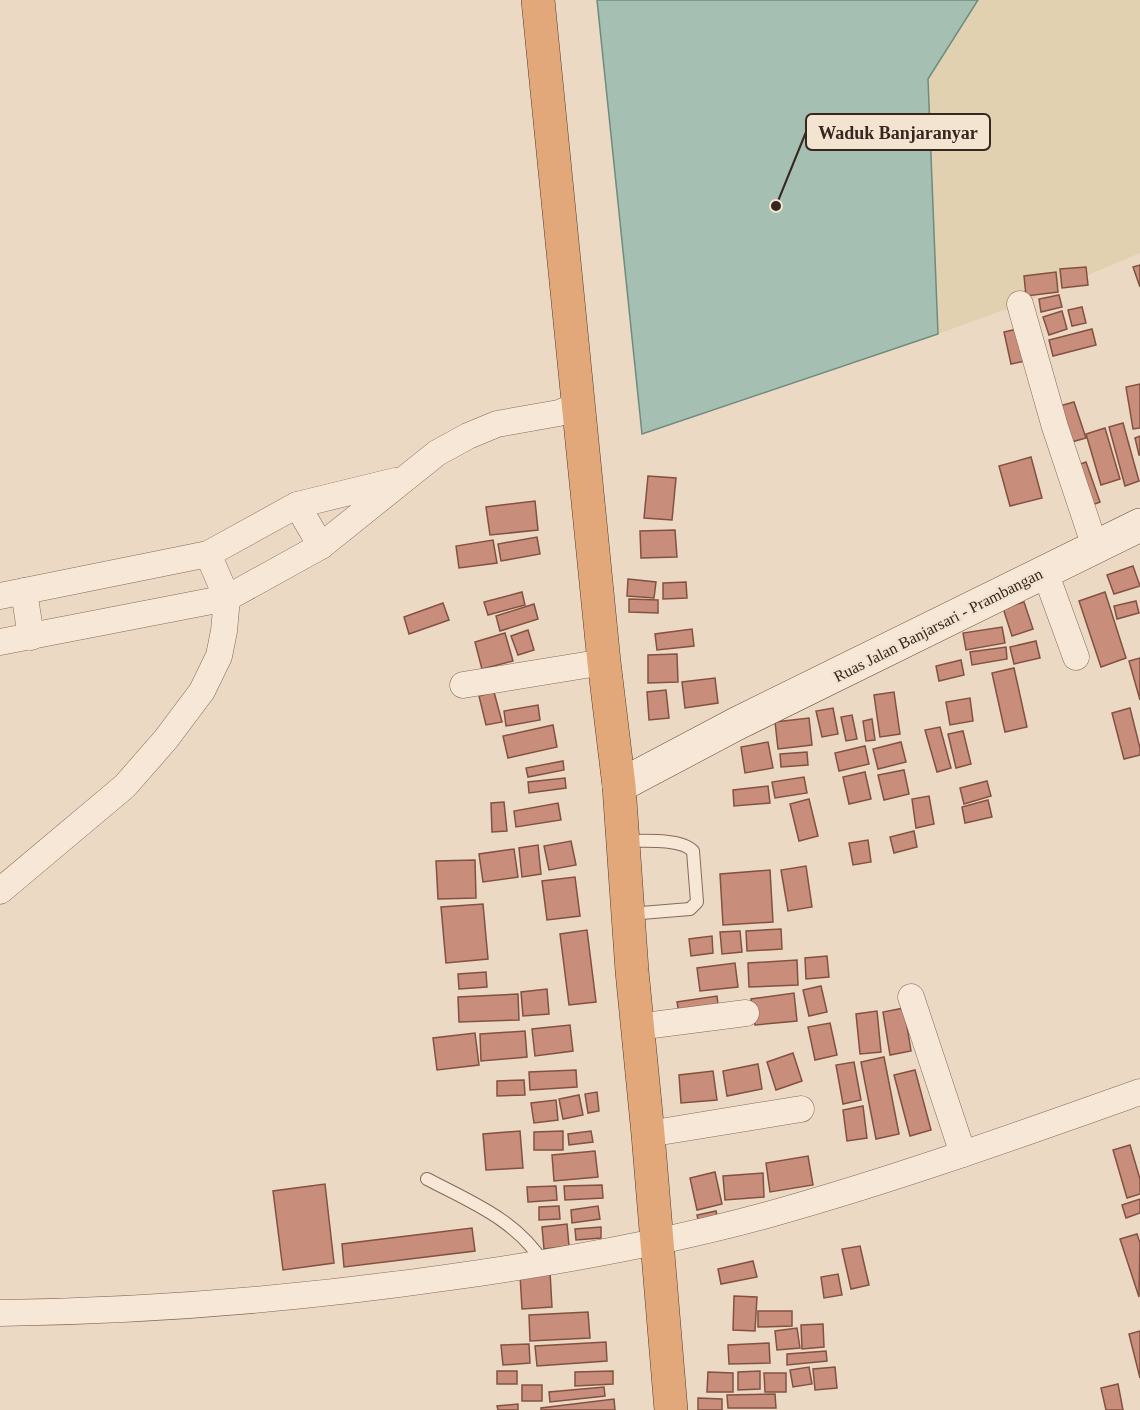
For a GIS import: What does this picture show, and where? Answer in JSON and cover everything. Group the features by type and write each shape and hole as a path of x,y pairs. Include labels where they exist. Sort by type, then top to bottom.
{"highway":[{"path":"538,0 569,408 619,786 635,841 638,913 637,1027 671,1410"}],"main road":[{"name":"Ruas Jalan Banjarsari - Prambangan","path":"619,786 736,724 1140,525"}],"street":[{"path":"1020,304 1054,427 1095,547"},
{"path":"0,642 227,598 321,546 437,453 468,436 497,424 569,408"},
{"path":"31,637 12,593 208,554 297,505 404,479"},
{"path":"297,505 321,546"},
{"path":"0,891 125,786 166,740 202,691 219,656 227,598 208,554"},
{"path":"1045,572 1076,657"},
{"path":"463,685 604,662"},
{"path":"911,997 963,1154"},
{"path":"637,1027 746,1013"},
{"path":"0,1313 152,1308 243,1301 366,1289 544,1264 657,1242 766,1215 877,1183 1140,1092"},
{"path":"648,1134 801,1109"}],"lane":[{"path":"635,841 664,842 686,846 693,852 697,902 690,909 638,913"},
{"path":"427,1179 488,1210 513,1228 533,1245 544,1264"}],"shaded area":[{"path":"597,0 978,0 928,79 938,334 642,434"},
{"path":"978,0 1140,0 1140,253 1020,304 938,334 928,79"}],"building":[{"path":"1140,265 1140,287 1133,267"},
{"path":"1086,267 1088,285 1062,288 1060,269"},
{"path":"1056,272 1058,292 1026,296 1024,276"},
{"path":"1059,295 1062,307 1041,312 1039,299"},
{"path":"1082,307 1086,323 1072,326 1068,310"},
{"path":"1062,311 1067,329 1049,335 1043,317"},
{"path":"1017,329 1025,361 1011,364 1004,332"},
{"path":"1092,329 1096,345 1053,356 1049,340"},
{"path":"1140,384 1140,428 1133,429 1126,387"},
{"path":"1074,402 1086,438 1068,443 1056,407"},
{"path":"1123,423 1139,481 1125,486 1109,427"},
{"path":"1105,428 1120,479 1101,485 1086,434"},
{"path":"1140,436 1140,455 1139,455 1135,438"},
{"path":"1031,457 1042,498 1010,506 999,466"},
{"path":"1086,462 1100,502 1087,507 1072,467"},
{"path":"648,476 676,478 672,520 644,518"},
{"path":"535,501 538,530 490,535 486,507"},
{"path":"675,530 677,557 641,558 640,531"},
{"path":"537,537 540,554 501,561 498,544"},
{"path":"493,540 497,563 459,568 456,546"},
{"path":"1133,566 1140,586 1114,594 1107,575"},
{"path":"628,579 656,582 654,598 627,596"},
{"path":"686,582 687,598 663,599 663,583"},
{"path":"522,592 525,605 488,615 484,602"},
{"path":"1105,592 1126,658 1101,667 1079,601"},
{"path":"629,599 658,600 658,613 629,612"},
{"path":"1136,601 1139,613 1117,619 1114,606"},
{"path":"1024,602 1033,629 1012,636 1003,608"},
{"path":"443,603 449,620 409,634 404,617"},
{"path":"534,604 538,619 500,631 496,616"},
{"path":"1002,627 1005,643 966,650 963,633"},
{"path":"692,629 694,646 657,650 655,634"},
{"path":"528,630 534,650 518,655 511,636"},
{"path":"505,633 513,661 482,669 475,642"},
{"path":"1036,641 1040,658 1014,664 1010,647"},
{"path":"1006,647 1007,659 972,665 970,652"},
{"path":"677,654 678,682 648,683 648,655"},
{"path":"1140,658 1140,700 1129,661"},
{"path":"961,660 964,675 939,681 936,666"},
{"path":"1014,668 1027,727 1005,732 992,673"},
{"path":"715,678 718,703 685,708 682,682"},
{"path":"666,690 669,718 649,720 647,692"},
{"path":"494,692 502,722 486,725 479,696"},
{"path":"894,692 900,734 880,737 874,695"},
{"path":"970,698 973,721 950,725 946,702"},
{"path":"538,705 540,720 506,726 504,711"},
{"path":"833,708 838,734 822,737 816,711"},
{"path":"1130,708 1140,755 1124,759 1112,713"},
{"path":"852,715 857,739 846,741 841,717"},
{"path":"809,718 812,745 778,749 775,722"},
{"path":"872,719 875,740 866,741 863,721"},
{"path":"553,725 557,747 508,758 503,736"},
{"path":"940,727 951,768 937,772 925,730"},
{"path":"963,731 971,764 956,768 948,734"},
{"path":"768,742 773,768 745,773 741,747"},
{"path":"901,742 906,762 878,769 873,749"},
{"path":"865,746 869,764 839,771 835,753"},
{"path":"807,752 808,765 781,767 780,754"},
{"path":"563,761 564,770 528,777 526,768"},
{"path":"904,770 909,794 884,800 878,775"},
{"path":"865,772 871,799 849,804 843,777"},
{"path":"804,777 807,793 775,798 772,782"},
{"path":"565,778 566,788 529,793 528,782"},
{"path":"987,781 991,796 964,804 960,788"},
{"path":"768,786 770,803 734,806 733,790"},
{"path":"929,796 934,824 916,828 912,799"},
{"path":"809,799 818,836 799,841 790,804"},
{"path":"988,800 992,817 965,823 962,807"},
{"path":"504,802 507,831 492,832 491,803"},
{"path":"558,803 561,820 516,827 514,811"},
{"path":"914,831 917,847 894,853 890,837"},
{"path":"868,840 871,862 853,865 849,843"},
{"path":"571,841 576,865 549,870 544,846"},
{"path":"538,845 541,874 522,877 519,848"},
{"path":"514,849 518,877 483,882 479,854"},
{"path":"475,860 476,898 438,899 436,861"},
{"path":"806,866 812,907 788,911 781,870"},
{"path":"770,870 773,922 723,925 720,874"},
{"path":"575,877 580,916 547,920 542,881"},
{"path":"483,904 488,959 446,963 441,907"},
{"path":"781,929 782,949 747,951 746,931"},
{"path":"587,930 596,1002 569,1005 560,934"},
{"path":"740,931 742,952 722,954 720,932"},
{"path":"712,936 713,953 691,956 689,939"},
{"path":"827,956 829,977 806,979 805,958"},
{"path":"797,960 798,985 749,987 748,963"},
{"path":"735,963 738,987 700,991 697,968"},
{"path":"486,972 487,987 459,989 458,974"},
{"path":"821,986 827,1012 809,1016 803,990"},
{"path":"547,989 549,1014 523,1016 521,992"},
{"path":"794,993 797,1021 755,1025 751,999"},
{"path":"518,994 519,1020 459,1022 458,997"},
{"path":"717,996 719,1013 680,1019 677,1002"},
{"path":"904,1008 911,1051 890,1055 883,1012"},
{"path":"877,1011 881,1052 860,1054 856,1014"},
{"path":"830,1023 837,1055 815,1060 808,1027"},
{"path":"570,1025 573,1051 535,1056 532,1029"},
{"path":"525,1031 527,1057 481,1061 480,1034"},
{"path":"475,1033 479,1065 437,1070 433,1038"},
{"path":"793,1053 802,1081 776,1090 767,1062"},
{"path":"884,1057 899,1134 876,1139 861,1062"},
{"path":"854,1062 861,1100 843,1104 836,1065"},
{"path":"758,1064 762,1089 727,1096 723,1071"},
{"path":"576,1070 577,1087 530,1090 529,1072"},
{"path":"915,1070 931,1130 910,1136 894,1075"},
{"path":"713,1071 717,1100 681,1103 679,1075"},
{"path":"524,1080 525,1095 497,1096 497,1081"},
{"path":"597,1092 599,1111 588,1113 585,1094"},
{"path":"579,1095 583,1115 563,1119 559,1099"},
{"path":"556,1100 558,1120 534,1123 531,1103"},
{"path":"863,1106 867,1138 847,1141 843,1110"},
{"path":"520,1131 523,1168 486,1170 483,1134"},
{"path":"563,1131 563,1150 534,1150 534,1132"},
{"path":"591,1131 593,1142 569,1145 568,1134"},
{"path":"1130,1145 1140,1179 1140,1194 1127,1198 1113,1150"},
{"path":"595,1151 598,1177 554,1181 552,1155"},
{"path":"808,1156 813,1185 770,1192 766,1163"},
{"path":"715,1172 722,1204 697,1210 690,1178"},
{"path":"763,1173 764,1197 725,1200 723,1176"},
{"path":"325,1184 334,1263 283,1270 273,1191"},
{"path":"602,1185 603,1198 565,1200 564,1186"},
{"path":"556,1186 557,1200 528,1202 527,1187"},
{"path":"1140,1199 1140,1213 1126,1218 1122,1205"},
{"path":"559,1206 560,1219 539,1220 539,1207"},
{"path":"598,1206 600,1219 572,1223 571,1210"},
{"path":"716,1211 719,1224 700,1228 697,1215"},
{"path":"567,1224 569,1246 544,1249 542,1227"},
{"path":"601,1227 601,1238 576,1240 575,1229"},
{"path":"472,1228 475,1251 344,1267 342,1244"},
{"path":"1137,1234 1140,1243 1139,1297 1120,1239"},
{"path":"860,1246 869,1285 851,1289 842,1249"},
{"path":"753,1261 757,1277 721,1284 718,1269"},
{"path":"550,1272 552,1307 522,1309 520,1275"},
{"path":"838,1274 842,1295 824,1298 821,1277"},
{"path":"734,1296 757,1297 755,1331 733,1330"},
{"path":"758,1311 792,1311 792,1326 758,1327"},
{"path":"588,1312 590,1338 530,1341 529,1315"},
{"path":"823,1324 824,1347 802,1349 801,1325"},
{"path":"797,1328 800,1348 777,1350 775,1331"},
{"path":"1140,1331 1140,1378 1129,1334"},
{"path":"606,1342 607,1361 537,1366 535,1346"},
{"path":"769,1343 770,1363 729,1364 728,1345"},
{"path":"529,1344 530,1363 503,1365 501,1345"},
{"path":"826,1351 827,1361 787,1365 787,1354"},
{"path":"809,1367 812,1384 793,1387 790,1370"},
{"path":"835,1367 837,1388 815,1390 813,1369"},
{"path":"497,1371 517,1371 517,1384 497,1384"},
{"path":"613,1371 613,1384 575,1386 575,1372"},
{"path":"760,1371 760,1389 738,1390 738,1372"},
{"path":"708,1372 733,1373 733,1392 707,1392"},
{"path":"764,1373 786,1373 786,1392 765,1392"},
{"path":"1118,1384 1123,1410 1106,1410 1101,1388"},
{"path":"522,1385 542,1385 542,1401 522,1401"},
{"path":"604,1387 605,1396 550,1402 549,1392"},
{"path":"775,1394 776,1408 728,1408 727,1395"},
{"path":"698,1398 722,1399 722,1410 698,1410"},
{"path":"614,1399 615,1410 541,1410 541,1408"},
{"path":"518,1404 518,1410 498,1410 497,1406"}],"place":[{"name":"Waduk Banjaranyar","path":"776,206"}]}
